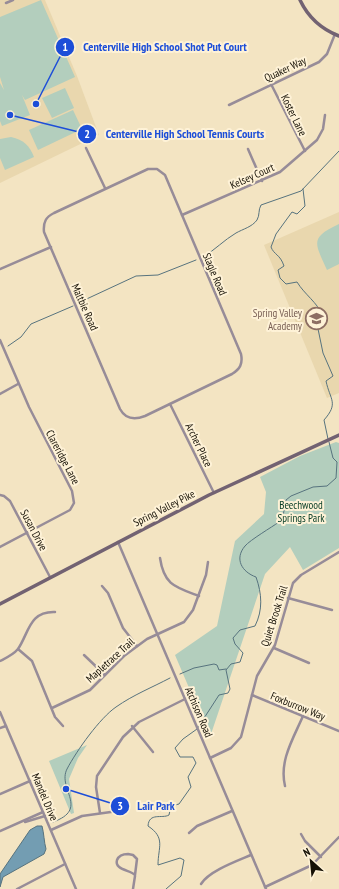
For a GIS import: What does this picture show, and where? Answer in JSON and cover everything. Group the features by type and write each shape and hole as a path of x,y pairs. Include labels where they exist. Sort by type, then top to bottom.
{"street":[{"path":"6,3 13,0"},
{"path":"300,0 313,19 337,35"},
{"name":"Quaker Way","path":"229,105 322,59 337,35"},
{"name":"Koster Lane","path":"271,84 305,152"},
{"name":"Kelsey Court","path":"182,215 280,172 305,152 321,134 325,115"},
{"path":"86,148 105,188"},
{"path":"248,149 262,181"},
{"name":"Slagle Road","path":"105,188 148,169 157,169 164,175 241,354 242,362 238,370 170,404"},
{"name":"Maltbie Road","path":"105,188 48,216 44,221 44,227 51,247 122,413 130,418 137,418 170,404"},
{"path":"0,269 51,247"},
{"name":"Clareridge Lane","path":"0,340 18,384 72,491 74,499 74,506 70,510 0,547"},
{"path":"0,394 18,384"},
{"name":"Archer Place","path":"170,404 214,493"},
{"name":"Spring Valley Pike","path":"0,604 118,541 214,493 339,435"},
{"name":"Susan Drive","path":"0,495 4,496 10,501 50,577"},
{"name":"Atchison Road","path":"118,541 265,888"},
{"name":"Quiet Brook Trail","path":"210,758 228,750 238,742 242,734 257,675 274,648 291,587 298,578 339,552"},
{"path":"160,558 163,573 171,584 198,596"},
{"name":"Mapletrace Trail","path":"52,708 86,693 137,646 184,622 193,610 206,575 208,562"},
{"path":"102,586 108,594 123,628 137,646"},
{"path":"288,598 332,610"},
{"path":"0,661 18,649 32,621 46,613 55,612"},
{"path":"274,648 309,663"},
{"path":"18,649 32,661 52,708 63,726"},
{"path":"84,655 105,675"},
{"name":"Foxburrow Way","path":"252,695 338,731"},
{"path":"100,813 96,787 97,776 123,737 132,726 186,699"},
{"name":"Mandel Drive","path":"0,712 76,889"},
{"path":"285,786 282,772 284,764 303,716"},
{"path":"0,728 6,726"},
{"path":"132,726 153,752"},
{"path":"338,731 339,727"},
{"path":"0,794 30,781"},
{"path":"51,830 82,816 118,811 128,806"},
{"path":"189,833 197,826 232,810"},
{"path":"0,831 43,812"},
{"path":"22,822 45,816"},
{"path":"301,834 304,841 321,857"},
{"path":"265,888 307,869 321,857 339,837"},
{"path":"133,889 137,865 136,857 128,854 120,856 117,860 118,866 135,876"},
{"path":"201,884 206,878 223,868 251,855"},
{"path":"17,889 65,864"}],"shaded area":[{"path":"0,0 45,0 77,76 99,135 0,183"},
{"name":"Spring Valley Academy","path":"339,212 339,393 327,398 264,245"}],"green space":[{"path":"41,0 75,77 25,100 22,95 30,115 2,126 0,121 0,83 4,90 0,77 0,17"},
{"path":"65,88 74,108 52,118 42,98"},
{"path":"73,110 82,129 38,150 29,130"},
{"path":"11,137 26,144 34,157 5,170 0,158 0,139"},
{"path":"339,224 339,264 327,270 317,242 323,233"},
{"name":"Beechwood Springs Park","path":"336,442 339,443 339,548 303,570 290,547 265,574 210,737 175,655 217,626 235,541 264,514 266,492 260,477 300,456"},
{"path":"87,745 78,758 69,779 74,813 71,814 49,761"}],"water":[{"path":"37,826 42,826 46,849 44,854 3,877 0,887 0,874 30,830"}],"waterway":[{"path":"203,257 232,236 255,222 258,218 261,205 301,191 339,151"},
{"path":"303,189 305,206 297,214 292,212 276,234 271,247 281,259 284,266 278,270 280,278 286,284 297,282 318,307 323,316 317,324 323,353 333,376 326,381 332,401 329,414 324,420 328,439"},
{"path":"78,303 136,276 158,275 196,260"},
{"path":"8,346 21,337 31,324 73,306"},
{"path":"166,889 181,876 184,860 180,858 158,865 160,843 154,830 148,826 149,822 153,817 169,815 171,806 179,804 191,787 188,777 196,763 193,757 180,757 175,748 183,739 197,729 219,695 228,693 230,689 226,670 231,664 240,662 243,653 235,644 233,638 240,630 255,626 258,620 261,602 260,590 256,577 251,575 243,568 240,556 245,546 251,540 279,522 283,516 286,500 291,496 313,487 327,486 336,478 337,462 333,458 329,442"},
{"path":"180,674 194,668 214,664 217,665 219,670 226,669"},
{"path":"53,822 64,817 69,811 71,805 65,776 67,769 96,726 116,707 170,678"}],"place":[{"name":"Centerville High School Shot Put Court","path":"36,104"},
{"name":"Centerville High School Tennis Courts","path":"10,115"},
{"name":"Spring Valley Academy","path":"317,319"},
{"name":"Lair Park","path":"66,789"}]}
